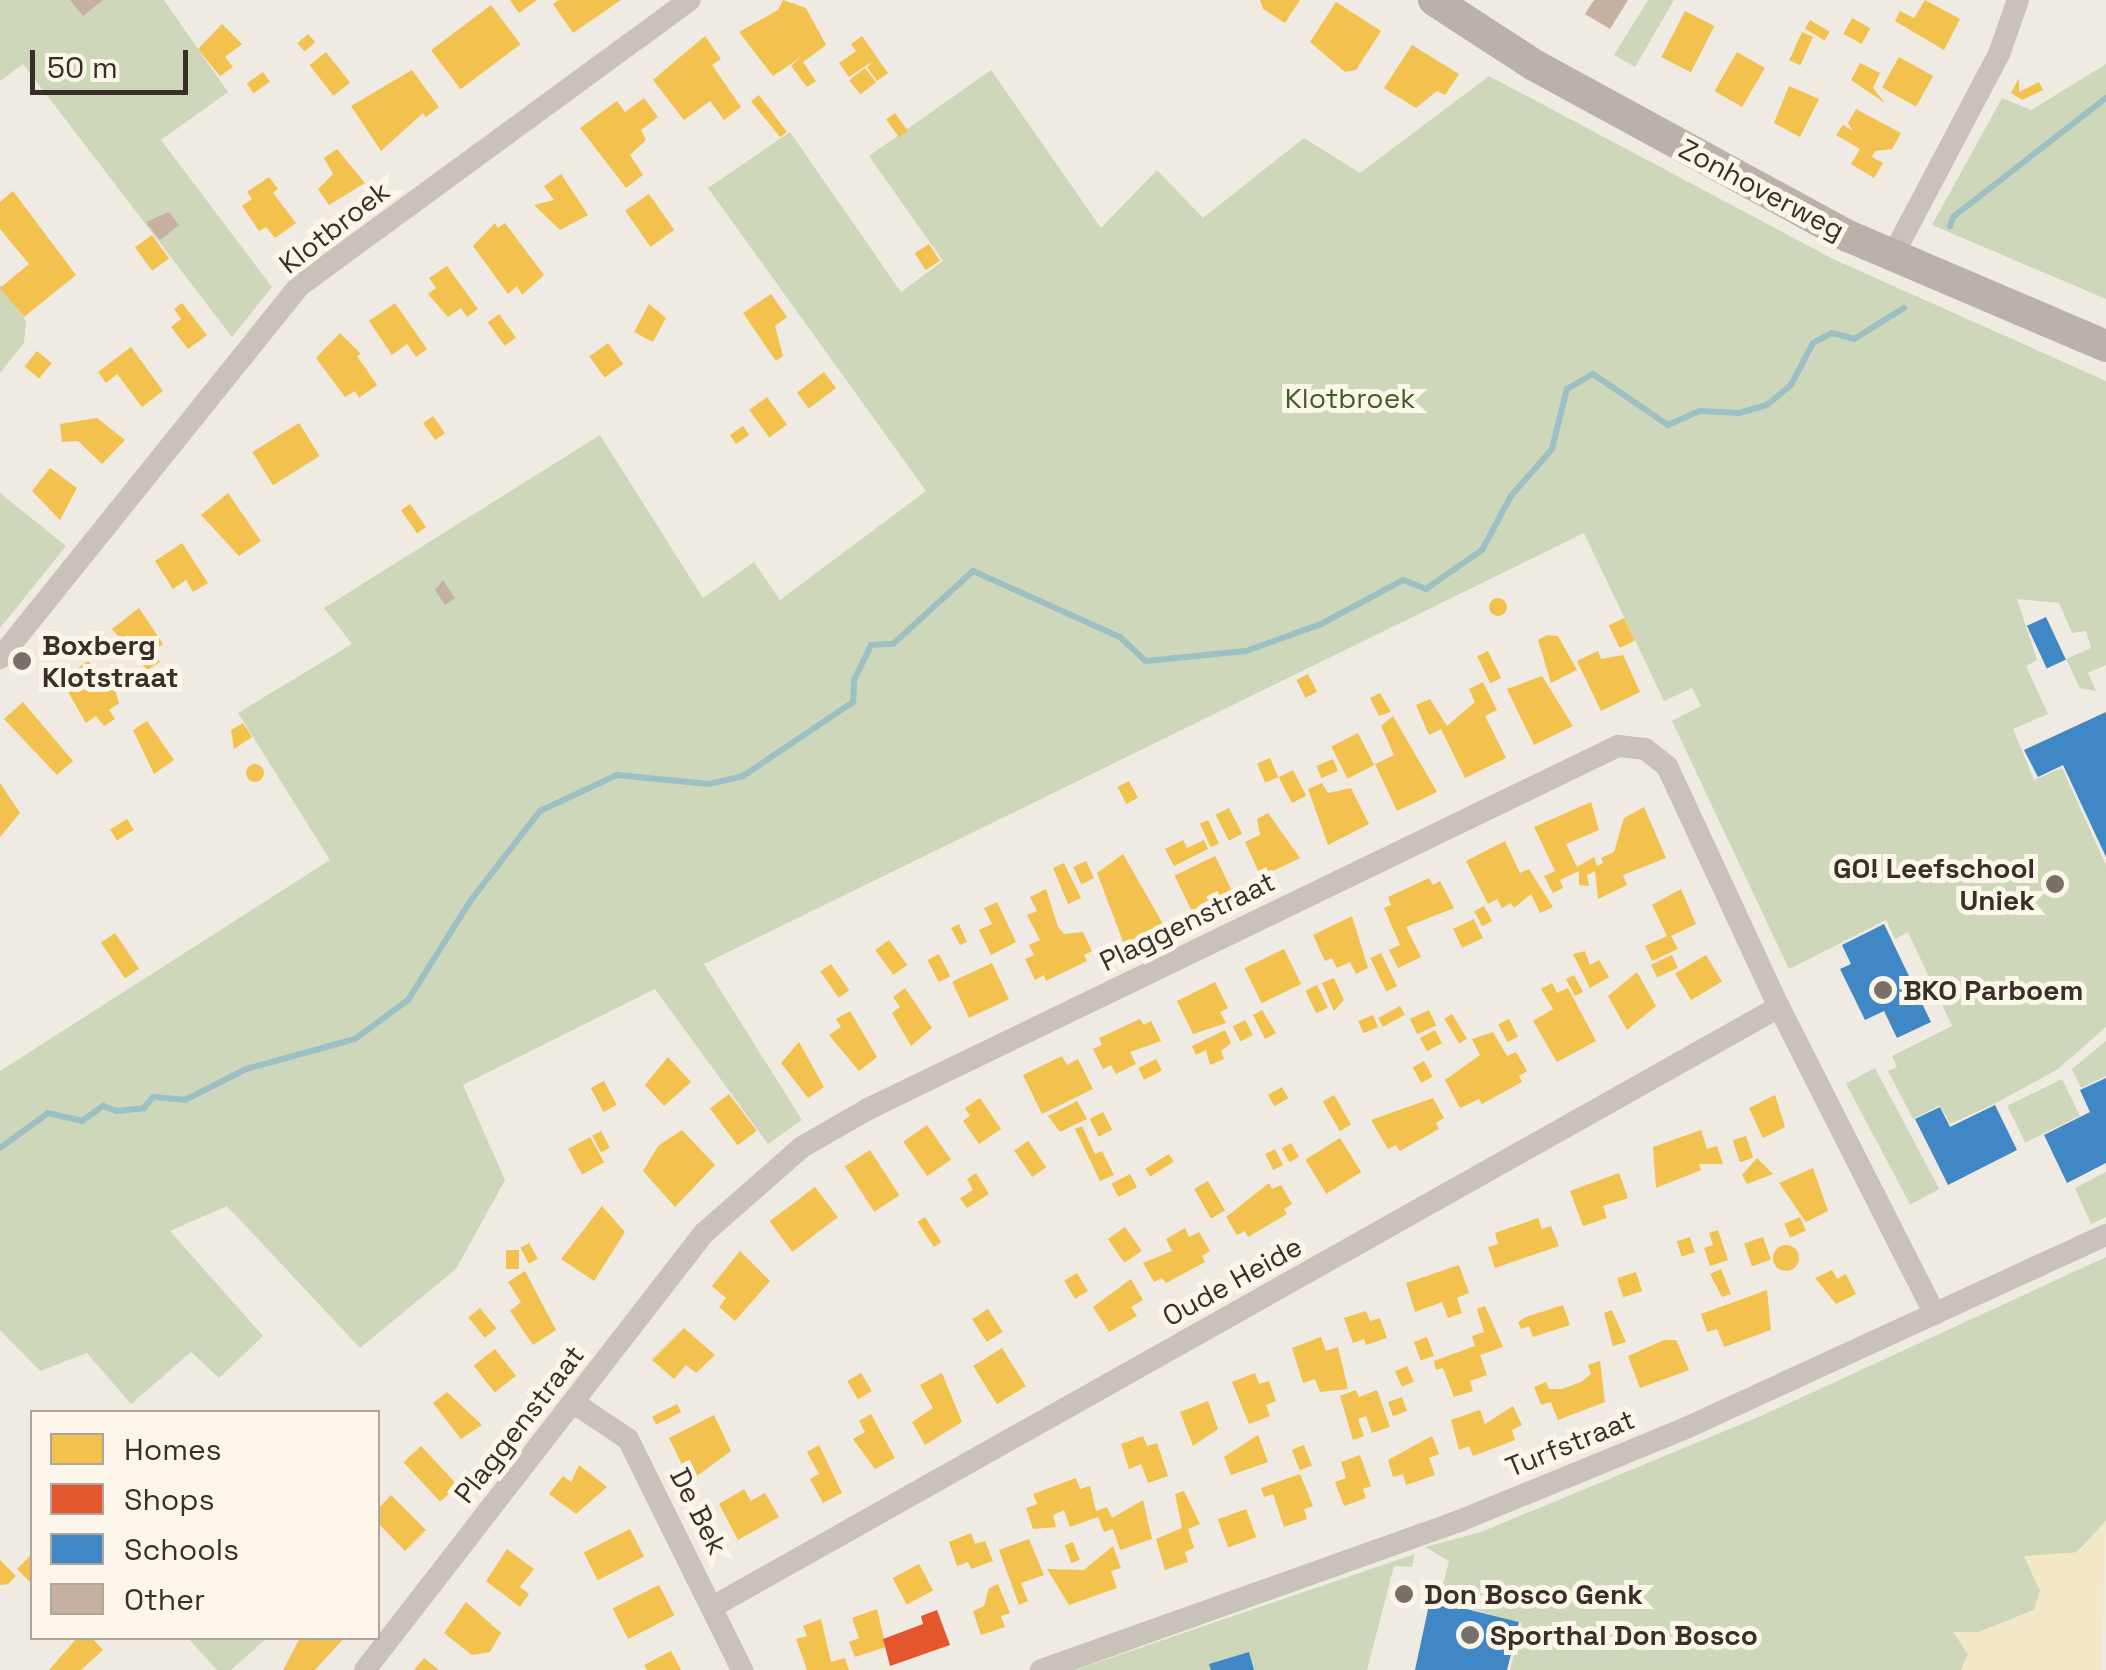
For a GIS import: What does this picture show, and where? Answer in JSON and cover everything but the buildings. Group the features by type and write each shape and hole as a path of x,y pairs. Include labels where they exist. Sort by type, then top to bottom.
{"street":[{"name":"Klotbroek","path":"0,658 300,286 690,0"},
{"name":"Zonhoverweg","path":"1434,0 1550,74 1893,255 2106,346"},
{"path":"1893,255 1999,54 2018,0"},
{"name":"Plaggenstraat","path":"365,1670 704,1233 802,1147 868,1109 1618,746 1645,749 1667,766 1779,1008 1935,1314"},
{"name":"Oude Heide","path":"714,1606 1779,1008"},
{"name":"Turfstraat","path":"1041,1670 1458,1522 2106,1235"},
{"name":"De Bek","path":"574,1403 628,1440 714,1606 742,1670"}],"green space":[{"path":"0,0 164,0 228,92 161,140 272,287 232,337 23,64 0,81"},
{"path":"1648,0 1674,0 1635,67 1614,55"},
{"path":"2106,64 2106,299 1932,225 2002,98 2031,110"},
{"name":"Klotbroek","path":"991,70 1101,228 1157,170 1203,218 1304,138 1360,173 1489,76 1833,259 2106,381 2106,665 2088,673 2096,691 2080,688 2066,659 2091,648 2086,631 2072,633 2059,603 2017,599 2037,660 2026,666 2048,714 2013,729 2034,780 2062,768 2106,865 2106,1027 2058,1069 1996,1103 1950,1124 1940,1105 1913,1119 1888,1071 1897,1067 1892,1056 1952,1026 1908,932 1895,939 1886,920 1789,969 1672,721 1701,706 1692,688 1664,701 1584,533 704,964 802,1120 768,1144 655,989 463,1085 505,1180 456,1269 360,1348 227,1206 170,1231 263,1336 219,1378 191,1352 131,1404 87,1353 40,1371 0,1330 0,1071 330,860 238,713 352,644 324,608 600,435 703,598 754,562 780,600 926,491 708,188 790,132 901,292 943,261 869,156"},
{"path":"0,285 26,321 24,343 0,373"},
{"path":"0,493 66,546 0,628"},
{"path":"2106,1041 2106,1076 2081,1088 2072,1069"},
{"path":"1875,1068 1939,1189 1910,1204 1846,1083"},
{"path":"2062,1079 2080,1116 2025,1143 2007,1106"},
{"path":"2106,1172 2106,1217 2091,1224 2075,1188"},
{"path":"2106,1257 2106,1521 2040,1591 2034,1610 1979,1632 1954,1632 1968,1654 1961,1670 1510,1670 1522,1623 1439,1600 1449,1561 1425,1547 1481,1532 1761,1416"},
{"path":"1415,1554 1412,1567 1394,1566 1367,1670 1075,1670"},
{"path":"190,1640 265,1640 231,1670 217,1670"}],"sand":[{"path":"2106,1521 2101,1670 1961,1670 1968,1654 1953,1632 1979,1632 2034,1610 2040,1591 2024,1556 2080,1552"}],"waterway":[{"path":"1950,226 1953,217 2106,98"},
{"path":"0,1148 48,1113 82,1121 103,1106 117,1111 144,1108 153,1097 185,1100 246,1069 355,1039 408,1000 471,900 540,811 617,775 709,784 743,776 853,702 854,680 871,645 893,644 973,571 1120,637 1146,661 1246,651 1321,624 1403,580 1426,589 1482,550 1511,496 1552,449 1567,389 1593,374 1668,425 1700,411 1739,413 1767,405 1791,385 1813,343 1832,333 1854,339 1904,308"}],"place":[{"name":"Boxberg Klotstraat","path":"22,661"},
{"name":"GO! Leefschool Uniek","path":"2055,884"},
{"name":"BKO Parboem","path":"1883,990"},
{"name":"Don Bosco Genk","path":"1404,1594"},
{"name":"Sporthal Don Bosco","path":"1470,1635"}]}
